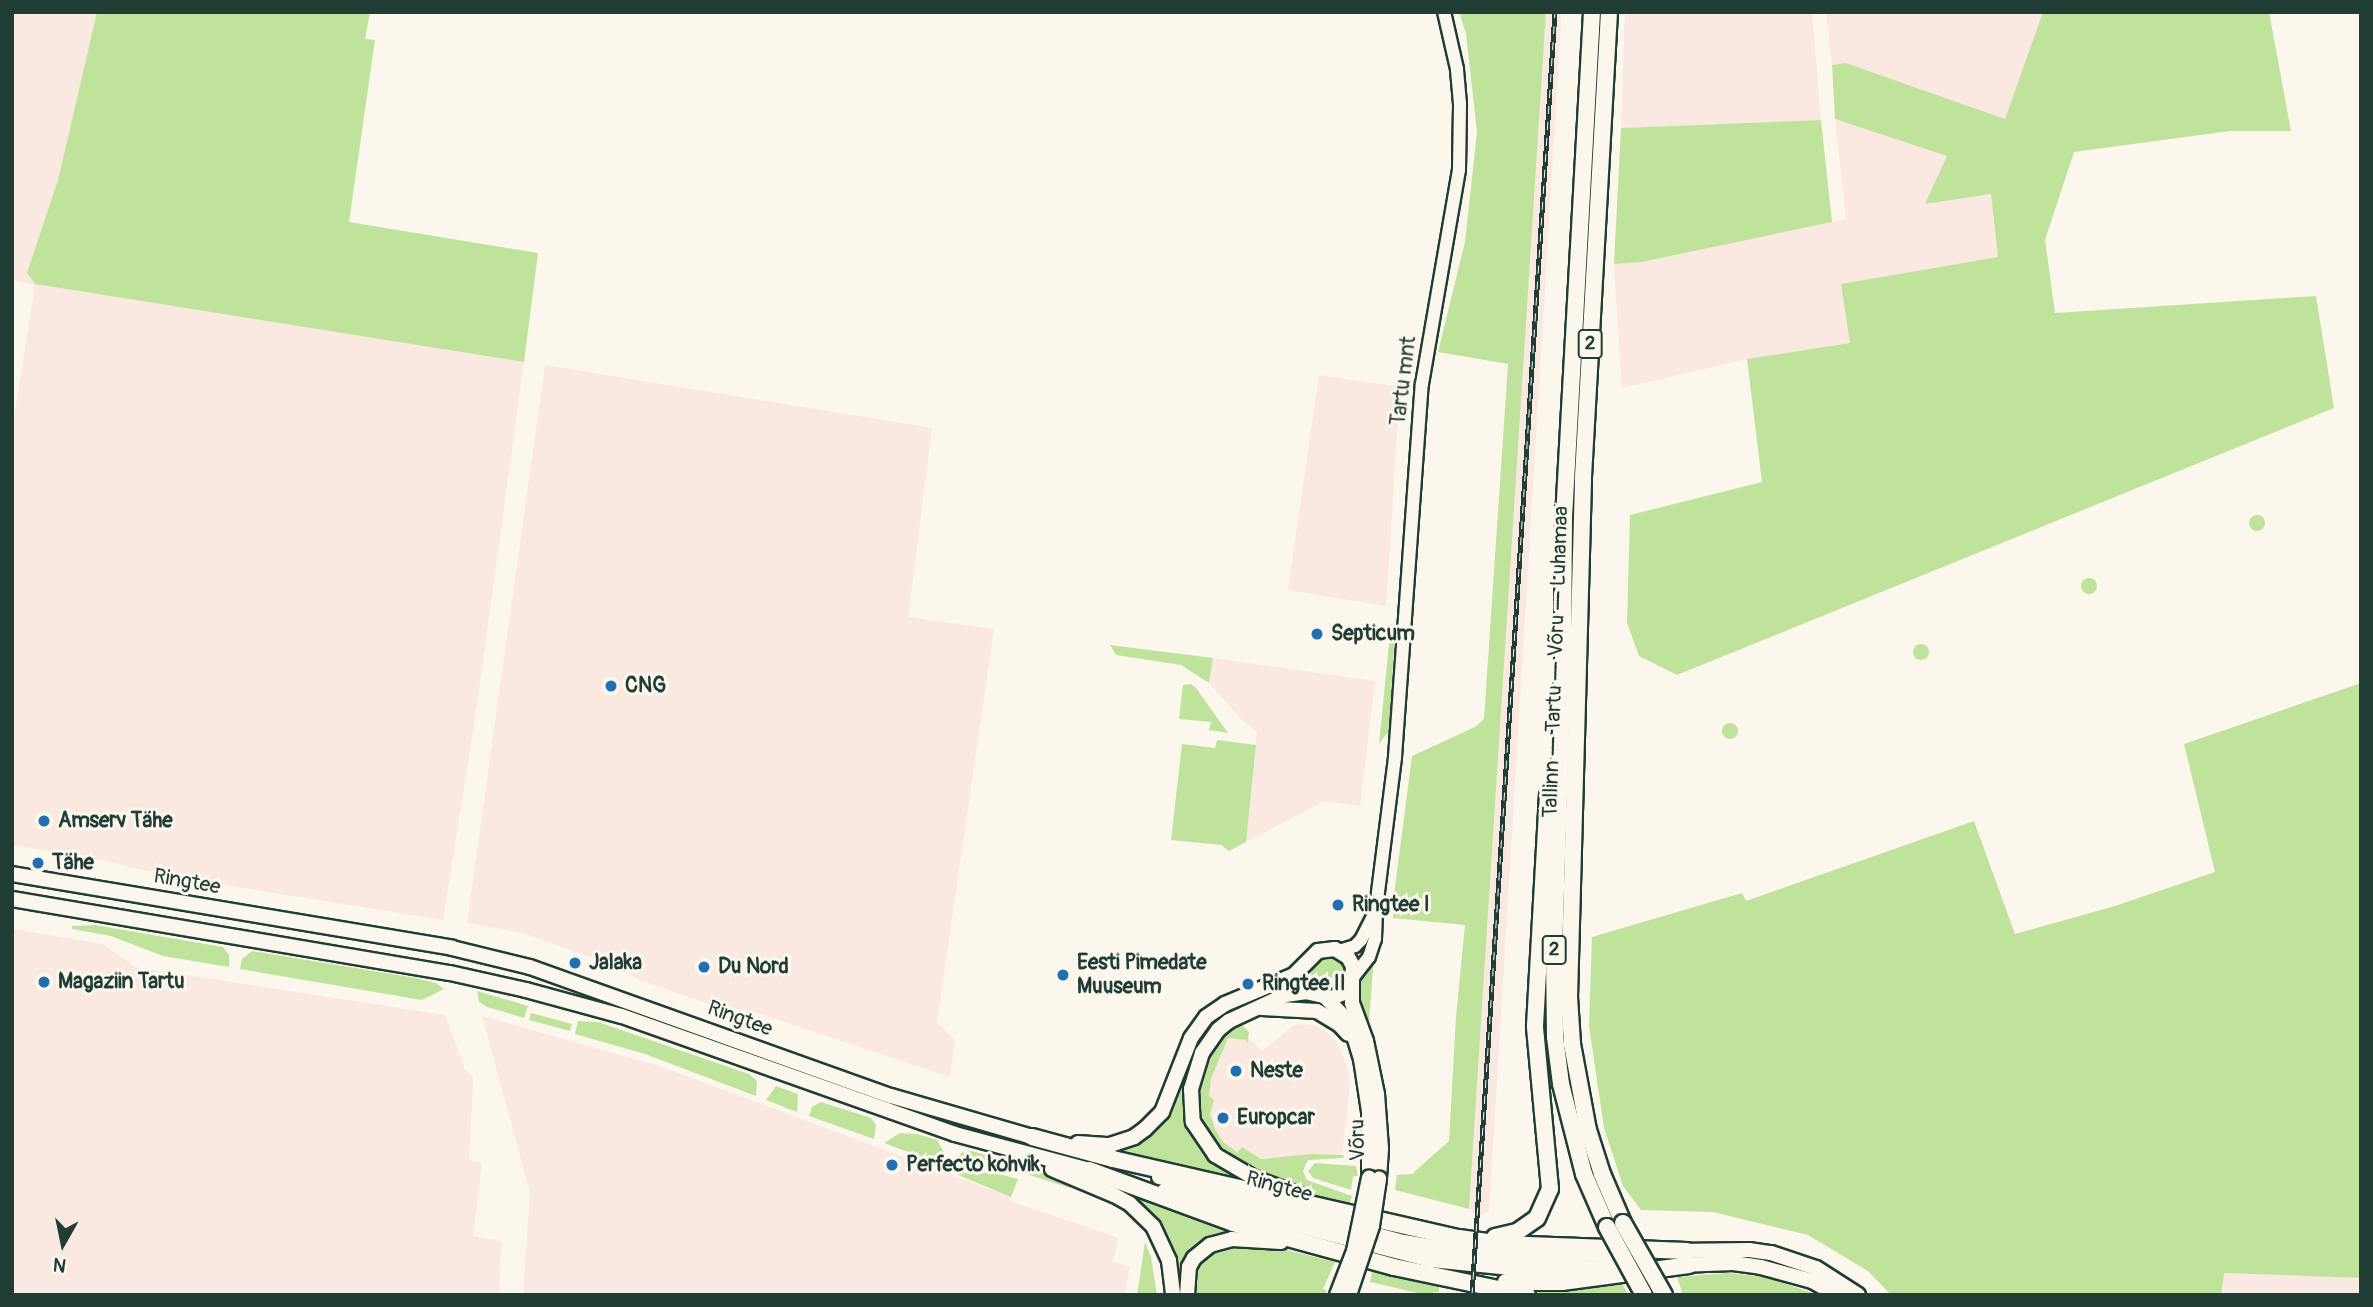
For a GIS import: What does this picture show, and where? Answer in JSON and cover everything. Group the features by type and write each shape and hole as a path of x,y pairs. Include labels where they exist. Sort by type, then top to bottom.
{"highway":[{"name":"Tallinn — Tartu — Võru — Luhamaa","path":"1592,12 1564,518 1563,666 1554,953 1555,1037 1572,1135 1584,1174 1615,1225 1664,1295"},
{"name":"Tallinn — Tartu — Võru — Luhamaa","path":"1609,12 1583,480 1569,997 1572,1044 1588,1130 1615,1225 1644,1295"},
{"path":"1442,1255 1517,1232 1541,1212 1550,1189 1535,1026 1556,680 1563,666"},
{"path":"1032,1137 1339,1210 1527,1295"},
{"path":"1089,1170 1233,1223 1336,1251 1442,1255 1502,1244 1688,1258"},
{"path":"1442,1255 1496,1282 1562,1282 1688,1258"}],"main road":[{"name":"Ringtee","path":"12,874 452,948 530,967 891,1096 1225,1195 1442,1255"},
{"name":"Ringtee","path":"12,899 450,973 526,990 622,1016 890,1112 999,1146 1287,1224 1442,1255"},
{"path":"1032,1137 1098,1146 1134,1137 1161,1112 1191,1038 1206,1017 1226,1004 1279,983 1305,965 1318,951 1339,951 1351,962 1353,980 1341,995 1320,996 1298,992 1284,995 1229,1021 1202,1053 1191,1089 1193,1122 1205,1144 1228,1165 1254,1178 1339,1210"},
{"path":"1305,965 1305,981 1320,996"},
{"name":"Võru","path":"1337,1295 1354,1251 1381,1149 1377,1094 1366,1041 1352,1003 1353,980"},
{"name":"Võru","path":"1320,996 1350,1023 1357,1044 1369,1111 1374,1179 1372,1226 1349,1295"},
{"path":"1257,1008 1317,1011 1339,1024 1357,1044"},
{"path":"999,1146 1105,1190 1136,1209 1153,1226 1165,1247 1173,1295"},
{"path":"1187,1295 1186,1276 1194,1258 1221,1241 1263,1240 1336,1251"},
{"path":"1688,1258 1749,1250 1793,1259 1816,1268 1858,1295"},
{"path":"1688,1258 1762,1267 1812,1282 1837,1295"}],"street":[{"name":"Tartu mnt","path":"1376,908 1395,757 1422,384 1459,170 1459,92 1444,12"},
{"path":"1339,951 1355,946 1361,940 1376,908"},
{"path":"1353,980 1372,951 1376,908"}],"shaded area":[{"path":"12,12 97,12 58,180 27,273 35,284 524,362 475,719 443,920 175,877 101,860 12,845 12,431 35,285 12,280"},
{"path":"1546,12 1561,12 1560,41 1489,1211 1475,1214 1469,1209"},
{"path":"1625,12 1812,12 1821,120 1621,128"},
{"path":"1826,12 2043,12 2005,119 1846,63 1832,65"},
{"path":"1835,119 1948,156 1926,204 1991,193 1998,258 1841,284 1851,343 1747,359 1622,388 1614,264 1642,262 1846,219"},
{"path":"545,365 932,428 908,617 994,629 937,1022 955,1040 950,1077 754,1012 703,1002 637,979 626,970 523,933 467,923"},
{"path":"1319,375 1400,387 1386,606 1288,590"},
{"path":"1213,658 1375,681 1360,806 1324,801 1246,842 1257,732 1242,720 1209,683"},
{"path":"12,929 103,944 135,967 445,1015 465,1069 473,1077 469,1160 482,1164 473,1236 501,1241 499,1295 12,1295"},
{"path":"482,1016 659,1066 1011,1197 1010,1201 1119,1238 1113,1261 1130,1267 1124,1295 523,1295 530,1192"},
{"path":"1294,1025 1316,1026 1330,1034 1339,1046 1347,1067 1350,1086 1342,1154 1254,1158 1221,1145 1208,1126 1207,1080 1228,1036 1249,1038 1262,1051"},
{"path":"2223,1273 2361,1278 2361,1295 2221,1295"}],"green space":[{"path":"97,12 370,12 365,39 375,40 349,222 538,253 524,362 35,284 27,273 58,180"},
{"path":"1459,12 1546,12 1469,1209 1395,1190 1397,1175 1412,1174 1449,1141 1456,1017 1465,925 1393,918 1395,887 1412,756 1475,727 1484,719 1508,364 1438,352 1465,242 1477,132 1466,34"},
{"path":"2043,12 2269,12 2291,131 2230,131 2074,152 2045,240 2055,313 2316,296 2334,408 1677,675 1639,656 1627,623 1630,515 1762,482 1747,359 1850,343 1841,284 1998,257 1991,194 1925,204 1947,156 1835,119 1832,65 1846,63 2005,119"},
{"path":"1821,120 1832,222 1642,262 1614,264 1621,128"},
{"path":"2254,515 2260,515 2265,523 2263,529 2254,531 2249,526 2249,520"},
{"path":"2086,578 2092,578 2097,586 2095,592 2086,594 2081,589 2081,583"},
{"path":"1391,624 1395,630 1389,731 1379,744"},
{"path":"1918,644 1924,644 1929,652 1927,658 1918,660 1913,655 1913,649"},
{"path":"1110,645 1213,658 1209,683 1181,665 1116,655"},
{"path":"2361,683 2361,1278 2224,1273 2221,1295 1891,1295 1868,1271 1808,1235 1713,1212 1641,1210 1623,1186 1604,1128 1589,1026 1592,937 1742,893 1746,901 1974,821 2015,934 2115,906 2215,872 2184,744"},
{"path":"1191,684 1228,733 1209,730 1211,722 1179,719 1183,685"},
{"path":"1730,723 1736,725 1736,737 1730,739 1724,737 1722,731 1724,725"},
{"path":"1217,740 1256,745 1246,842 1229,851 1221,845 1171,840 1182,744 1215,748"},
{"path":"95,925 223,947 229,955 229,967 163,956 111,936 72,929 72,926"},
{"path":"252,951 416,978 436,983 444,989 422,1000 240,969 242,959"},
{"path":"1329,956 1342,961 1347,974 1342,987 1329,992 1316,987 1311,974 1316,961"},
{"path":"1374,956 1369,1022 1366,1023 1357,1002 1358,983"},
{"path":"1278,989 1279,994 1229,1013 1212,1026 1195,1061 1187,1116 1192,1133 1204,1151 1224,1168 1240,1176 1238,1181 1108,1151 1129,1146 1143,1138 1165,1117 1178,1092 1200,1034 1212,1019 1227,1008"},
{"path":"477,991 528,1006 524,1018 487,1007 479,1002"},
{"path":"531,1013 572,1024 570,1031 529,1020"},
{"path":"578,1021 598,1022 749,1074 757,1081 756,1096 645,1054 575,1034"},
{"path":"1243,1026 1249,1032 1247,1045 1246,1040 1228,1038 1211,1079 1209,1096 1214,1100 1210,1114 1215,1129 1223,1142 1237,1152 1242,1147 1261,1159 1311,1154 1344,1155 1343,1158 1308,1160 1303,1171 1307,1180 1352,1196 1349,1207 1255,1174 1227,1159 1207,1140 1196,1117 1196,1094 1203,1068 1221,1037 1236,1027"},
{"path":"776,1086 798,1094 797,1112 766,1100"},
{"path":"821,1102 871,1118 876,1125 874,1139 809,1116 812,1107"},
{"path":"900,1133 917,1134 937,1140 944,1152 943,1165 884,1143"},
{"path":"972,1151 1072,1182 1070,1188 1002,1166 952,1166 961,1153"},
{"path":"1315,1163 1356,1166 1358,1176 1353,1176 1351,1190 1313,1178 1308,1171"},
{"path":"951,1172 995,1173 1018,1179 1011,1197"},
{"path":"1122,1188 1247,1232 1217,1237 1182,1274 1182,1295 1178,1295 1169,1242 1150,1214 1119,1192"},
{"path":"1145,1242 1151,1257 1157,1295 1137,1295"},
{"path":"1227,1245 1271,1246 1335,1262 1323,1289 1327,1291 1324,1295 1193,1295 1194,1272 1201,1260 1211,1251"},
{"path":"1372,1271 1439,1286 1439,1292 1422,1294 1370,1282"},
{"path":"1727,1273 1766,1277 1818,1295 1679,1295 1682,1292 1677,1277"},
{"path":"1622,1283 1628,1295 1543,1295 1529,1289"}],"railway":[{"path":"1472,1295 1555,12"}],"place":[{"name":"Septicum","path":"1317,634"},
{"name":"CNG","path":"611,686"},
{"name":"Amserv Tähe","path":"44,821"},
{"name":"Tähe","path":"38,863"},
{"name":"Ringtee I","path":"1338,905"},
{"name":"Jalaka","path":"575,963"},
{"name":"Du Nord","path":"704,967"},
{"name":"Eesti Pimedate Muuseum","path":"1063,975"},
{"name":"Magaziin Tartu","path":"44,982"},
{"name":"Ringtee II","path":"1248,984"},
{"name":"Neste","path":"1236,1071"},
{"name":"Europcar","path":"1223,1118"},
{"name":"Perfecto kohvik","path":"892,1165"}]}
